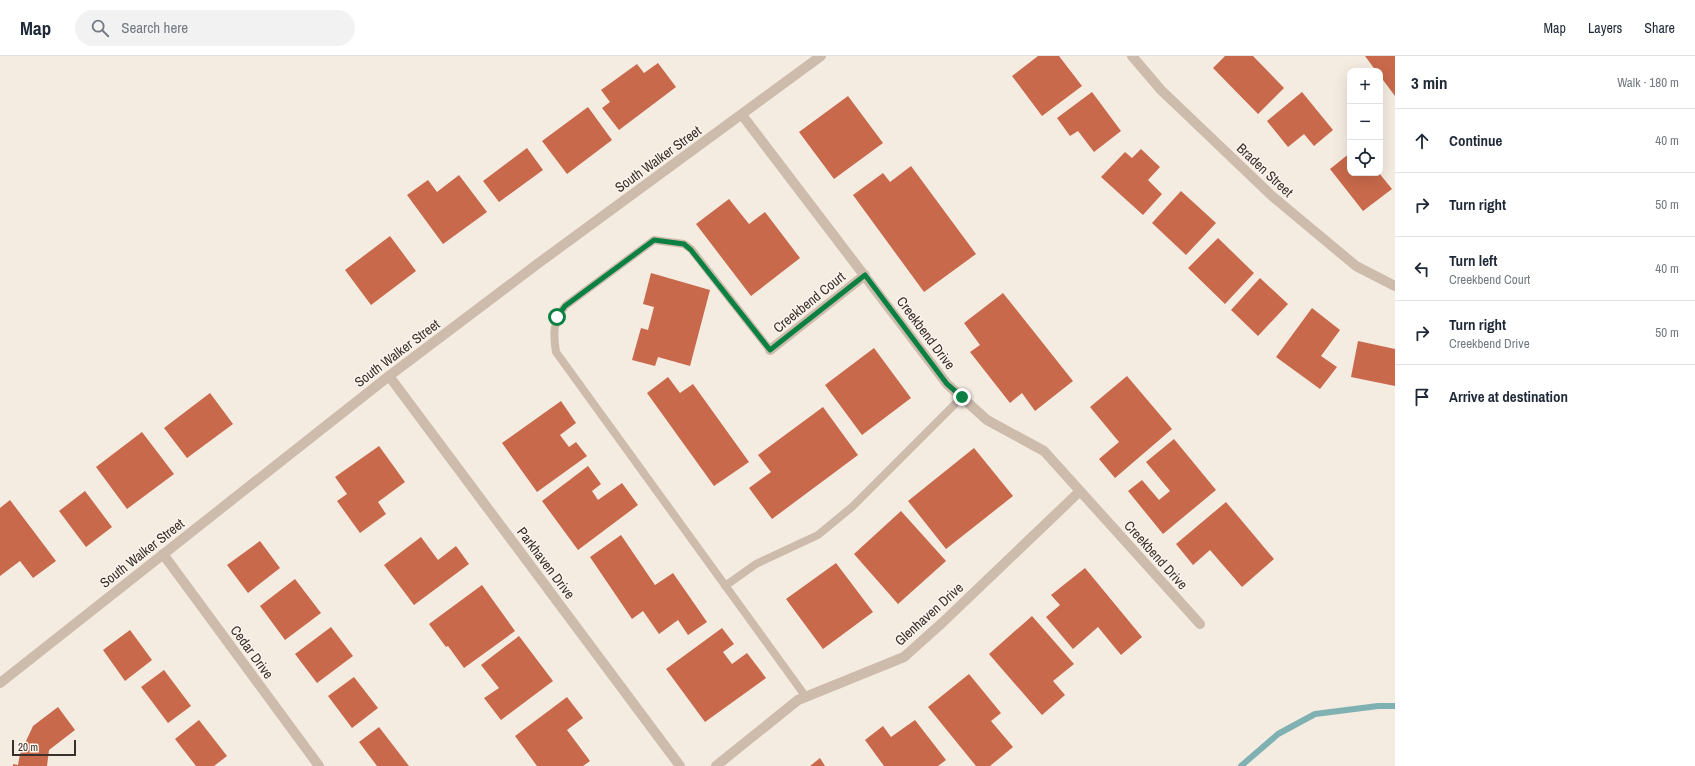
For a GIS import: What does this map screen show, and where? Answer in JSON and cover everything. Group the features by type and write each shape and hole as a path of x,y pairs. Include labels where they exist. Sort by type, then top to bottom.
{"street":[{"name":"South Walker Street","path":"0,683 389,376 536,265 821,56"},
{"name":"Braden Street","path":"1132,56 1161,90 1272,196 1356,266 1395,286"},
{"name":"Creekbend Drive","path":"742,115 947,384 987,420 1044,451 1200,624"},
{"name":"Creekbend Court","path":"770,350 865,275"},
{"name":"Parkhaven Drive","path":"389,376 680,766"},
{"name":"Glenhaven Drive","path":"716,766 798,700 904,657 1080,492"},
{"name":"Cedar Drive","path":"163,554 319,766"}],"lane":[{"path":"770,350 691,250 684,244 654,240 565,306 557,317 554,336 556,352 806,697"},
{"path":"725,586 756,564 818,535 852,507 962,397"}],"building":[{"path":"1038,56 1059,56 1082,86 1042,116 1012,76"},
{"path":"1225,56 1253,56 1284,88 1258,114 1213,68"},
{"path":"1365,56 1395,56 1395,96 1383,80 1383,68 1374,68"},
{"path":"658,63 676,87 619,130 602,108 610,102 601,90 637,64 644,73"},
{"path":"1092,92 1121,131 1094,152 1078,131 1070,136 1057,118"},
{"path":"1302,92 1333,130 1314,146 1304,134 1288,147 1267,121"},
{"path":"848,96 883,143 834,179 799,132"},
{"path":"588,107 612,140 567,174 542,141"},
{"path":"527,148 543,170 499,202 483,181"},
{"path":"1141,149 1160,167 1148,180 1162,194 1143,215 1101,177 1125,152 1132,158"},
{"path":"1347,155 1347,176 1381,176 1392,189 1363,211 1330,169"},
{"path":"911,166 976,254 924,292 853,195 883,173 890,182"},
{"path":"459,175 487,212 443,244 407,195 428,180 437,192"},
{"path":"1181,191 1216,223 1186,255 1152,223"},
{"path":"729,199 749,224 765,212 800,258 751,296 696,224"},
{"path":"390,236 416,271 371,305 345,270"},
{"path":"1218,238 1254,273 1225,304 1188,268"},
{"path":"651,273 710,290 690,366 658,357 655,366 632,360 641,328 648,330 654,307 643,304"},
{"path":"1260,278 1288,304 1258,336 1231,310"},
{"path":"1003,293 1073,381 1035,411 1022,393 1010,403 970,352 980,345 964,323"},
{"path":"1312,308 1340,330 1321,356 1337,367 1320,389 1276,357"},
{"path":"1358,341 1395,349 1395,386 1351,377"},
{"path":"874,348 911,398 862,435 825,385"},
{"path":"1127,376 1172,429 1115,478 1099,459 1119,442 1090,407"},
{"path":"668,377 680,393 693,384 749,462 714,486 647,393"},
{"path":"210,393 233,424 187,458 164,428"},
{"path":"561,401 576,423 560,435 569,447 576,442 587,456 537,492 502,443"},
{"path":"823,407 858,455 772,519 749,488 771,472 758,455"},
{"path":"142,432 174,474 127,509 96,467"},
{"path":"1174,439 1216,490 1163,534 1128,491 1142,480 1159,500 1170,491 1146,462"},
{"path":"379,446 405,482 378,502 386,514 360,533 337,501 347,494 335,477"},
{"path":"974,448 1013,496 946,549 908,501"},
{"path":"588,466 601,484 592,491 598,500 622,483 638,505 578,550 542,501"},
{"path":"85,491 112,527 86,547 59,511"},
{"path":"10,500 56,561 33,578 20,561 0,576 0,508"},
{"path":"1226,502 1274,559 1242,587 1210,550 1193,565 1176,544"},
{"path":"901,511 946,561 898,604 854,554"},
{"path":"621,535 655,585 673,573 707,622 688,635 678,620 659,634 643,611 632,619 590,557"},
{"path":"421,537 438,560 456,546 469,564 414,605 384,565"},
{"path":"260,541 280,568 248,593 227,565"},
{"path":"836,563 873,612 823,649 786,599"},
{"path":"1085,568 1142,637 1121,655 1098,627 1073,649 1046,617 1060,605 1051,595"},
{"path":"295,579 321,613 285,640 260,606"},
{"path":"482,585 515,631 464,668 429,624"},
{"path":"1032,616 1074,664 1053,681 1065,695 1042,715 989,654"},
{"path":"331,627 353,656 317,683 295,654"},
{"path":"722,628 734,644 723,652 732,664 747,653 766,678 705,722 666,669"},
{"path":"130,630 152,660 125,681 103,650"},
{"path":"519,636 553,681 501,720 484,698 499,688 481,665"},
{"path":"164,670 191,706 168,723 141,687"},
{"path":"969,674 1001,713 991,721 1013,747 990,766 976,766 928,707"},
{"path":"354,677 378,708 352,728 328,696"},
{"path":"567,697 583,718 567,730 590,761 583,766 537,766 515,736"},
{"path":"58,707 75,730 49,750 47,766 13,766 13,764 18,765 20,754 33,726"},
{"path":"199,720 227,756 214,766 196,766 175,739"},
{"path":"915,720 946,760 938,766 884,766 865,740 883,726 891,737"},
{"path":"379,727 409,766 377,766 359,742"},
{"path":"820,758 825,766 810,766"}],"waterway":[{"path":"1241,766 1278,734 1315,714 1378,706 1395,706"}],"route":[{"path":"557,317 565,306 654,240 684,244 691,250 770,350 865,275 947,384 962,397"}]}
